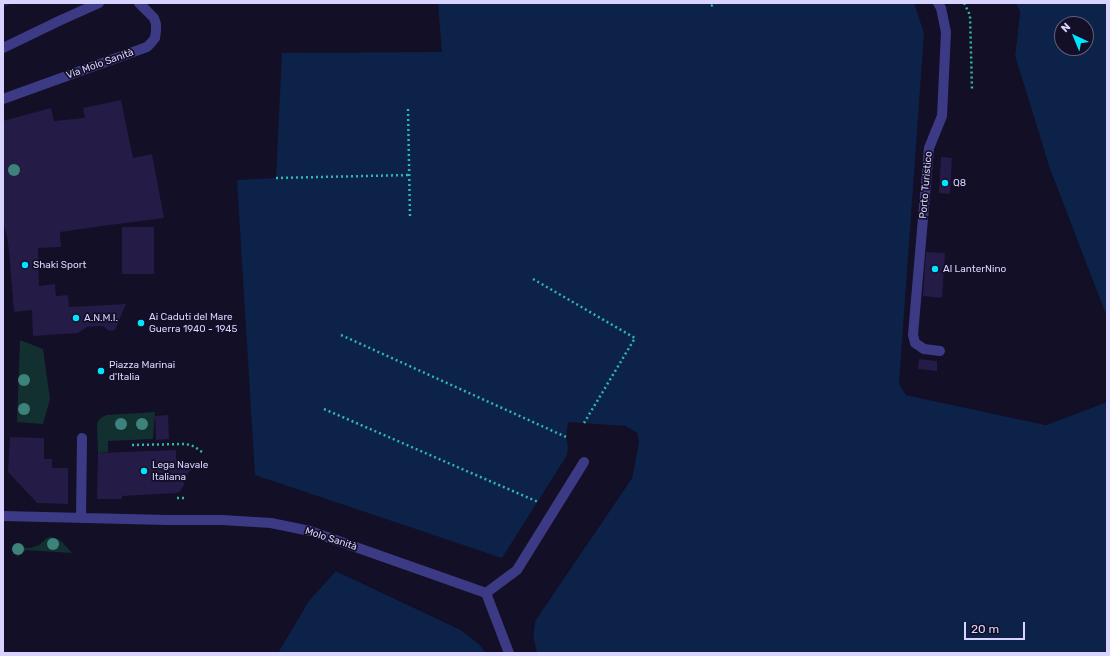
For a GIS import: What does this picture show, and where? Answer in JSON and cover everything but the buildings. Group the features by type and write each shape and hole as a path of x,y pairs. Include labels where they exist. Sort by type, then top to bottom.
{"street":[{"path":"4,46 99,3"},
{"name":"Via Molo Sanità","path":"3,99 147,47 155,38 156,24 154,18 139,3"},
{"name":"Porto Turistico","path":"938,3 941,8 946,32 942,116 929,148 913,335 915,343 924,348 940,351"},
{"path":"82,438 82,518"},
{"path":"509,653 486,593 517,570 584,462"},
{"name":"Molo Sanità","path":"3,516 226,520 271,524 310,530 486,593"}],"path":[{"path":"711,6 716,3"},
{"path":"964,3 970,15 972,90"},
{"path":"408,109 410,217"},
{"path":"276,178 409,175"},
{"path":"533,279 635,338 584,424"},
{"path":"341,335 566,437"},
{"path":"324,409 538,502"},
{"path":"132,445 190,444 202,452"},
{"path":"176,498 187,498"}],"green space":[{"path":"20,340 43,349 50,399 43,424 17,422"},
{"path":"155,412 153,439 108,441 108,452 98,453 97,424 102,417 107,415"},
{"path":"50,537 58,539 72,553 26,550 17,557 16,543 26,548 30,548 39,545"}],"water":[{"path":"438,3 914,3 924,33 899,383 906,395 1046,425 1107,402 1107,653 537,653 533,637 535,621 632,478 639,442 637,433 625,426 568,422 566,437 568,445 567,455 502,558 255,475 237,180 276,178 282,53 442,52"},
{"path":"1016,3 1107,3 1107,317 1050,169 1015,56 1020,12"},
{"path":"336,571 461,630 479,644 486,653 278,653 309,601"}],"pier":[{"path":"1014,3 1016,3 1020,12 1015,56 1050,169 1107,319 1105,318 1048,170 1013,57 1018,13"},
{"path":"899,383 901,383 907,393 1046,423 1107,400 1107,402 1046,425 906,395"},
{"path":"611,426 625,426 637,433 639,442 632,478 535,621 533,637 537,653 535,653 531,637 533,620 630,478 637,442 635,434 624,428 611,428"},
{"path":"337,570 462,629 480,642 488,653 486,653 479,644 461,630 336,571"}],"place":[{"name":"Q8","path":"945,183"},
{"name":"Shaki Sport","path":"25,265"},
{"name":"Al LanterNino","path":"935,269"},
{"name":"A.N.M.I.","path":"76,318"},
{"name":"Ai Caduti del Mare Guerra 1940 - 1945","path":"141,323"},
{"name":"Piazza Marinai d'Italia","path":"101,371"},
{"name":"Lega Navale Italiana","path":"144,471"}]}
